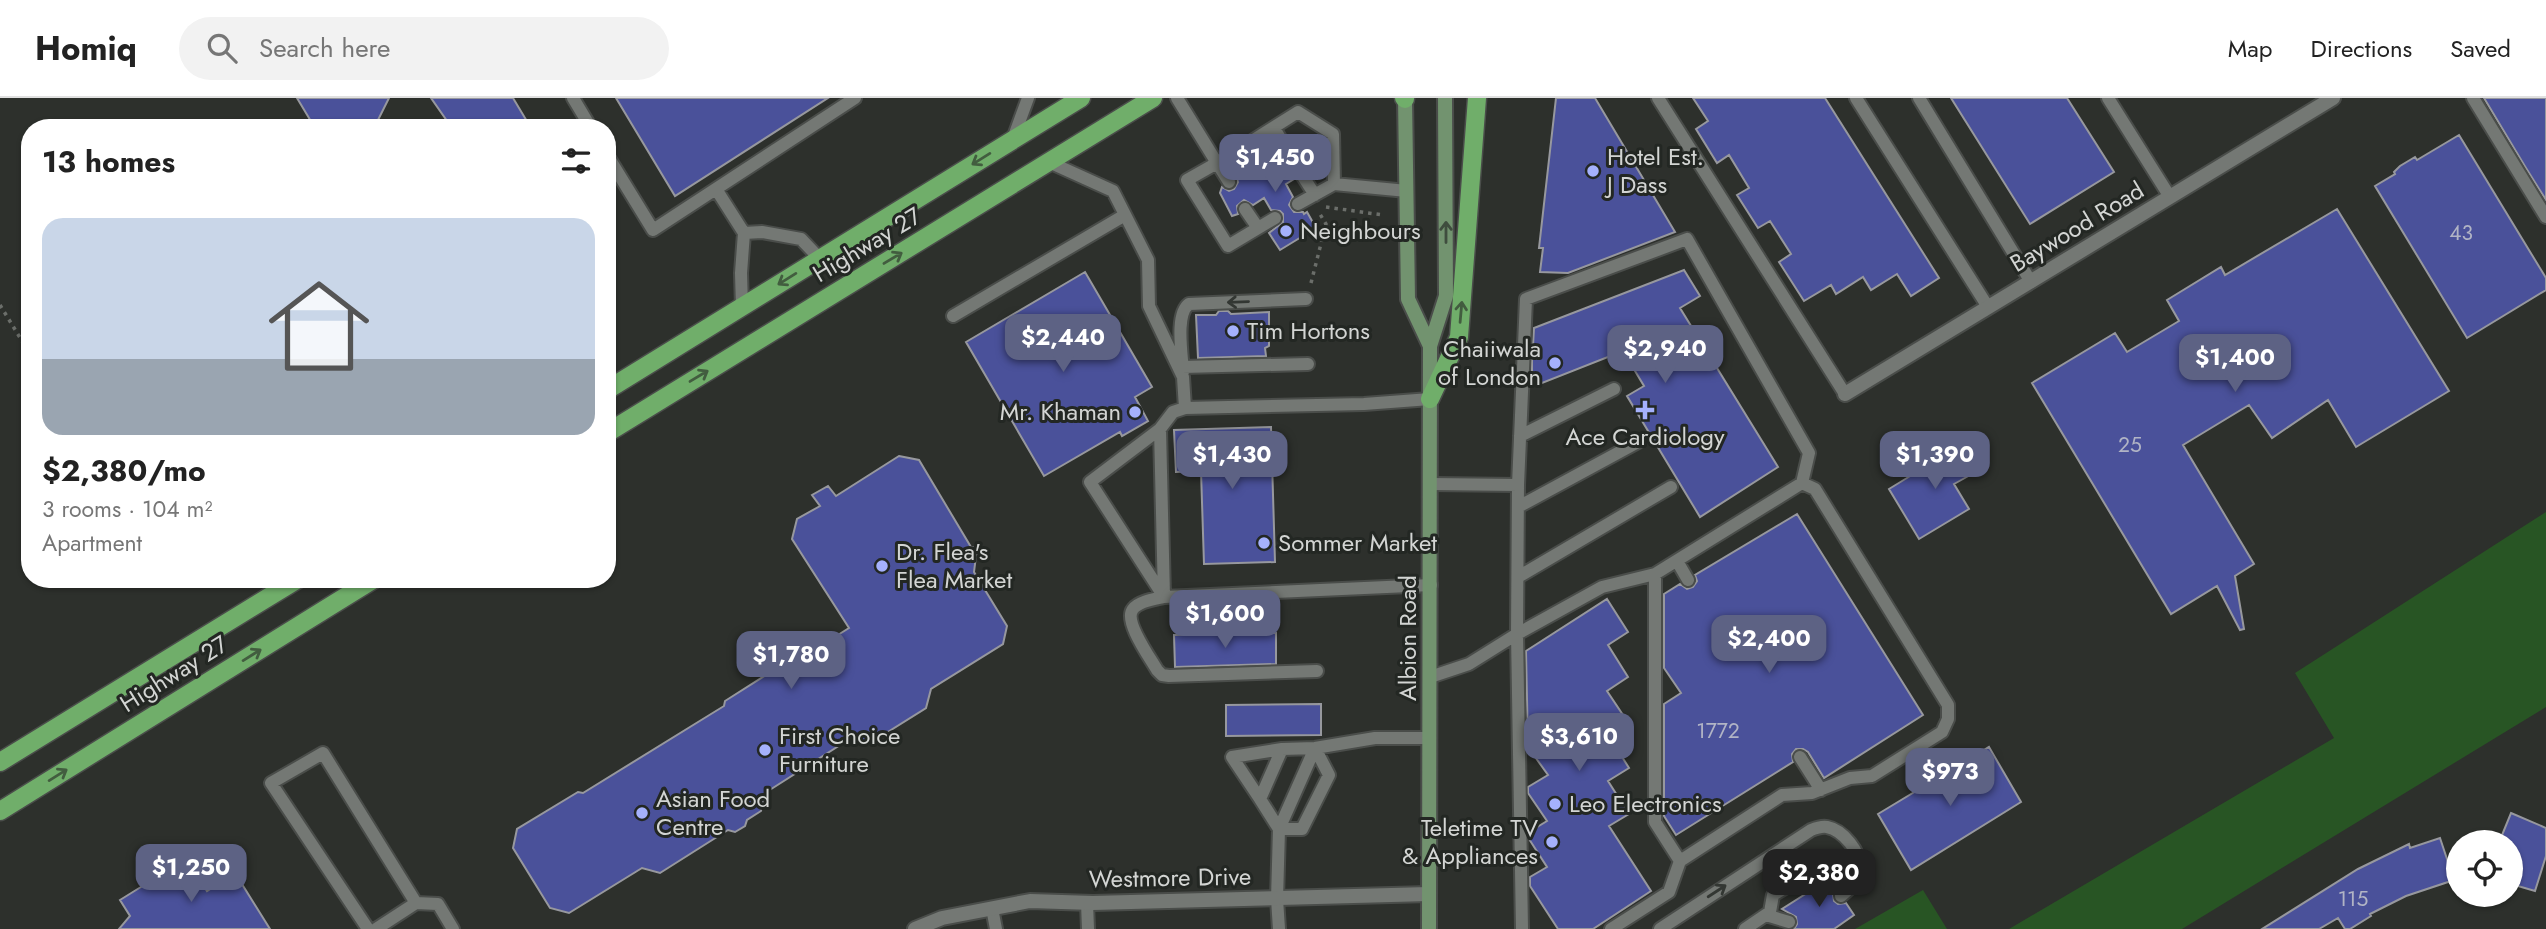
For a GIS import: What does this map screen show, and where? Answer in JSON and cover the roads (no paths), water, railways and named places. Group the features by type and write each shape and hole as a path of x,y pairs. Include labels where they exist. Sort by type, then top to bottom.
{"main road":[{"name":"Highway 27","path":"616,384 1081,98"},
{"name":"Highway 27","path":"616,427 1153,98"},
{"name":"Albion Road","path":"1404,98 1408,299 1430,346"},
{"name":"Albion Road","path":"1429,929 1430,346 1446,296 1445,98"},
{"path":"1430,399 1459,337 1476,98"},
{"name":"Highway 27","path":"0,761 284,588"},
{"name":"Highway 27","path":"0,811 359,588"}],"street":[{"name":"Baywood Road","path":"1845,394 2333,98"},
{"name":"Westmore Drive","path":"915,929 942,918 1030,901 1087,903 1429,894"}],"lane":[{"path":"573,98 586,119"},
{"path":"616,170 653,230 855,98"},
{"path":"1013,139 1028,98"},
{"path":"1177,98 1229,182"},
{"path":"1658,98 1845,394"},
{"path":"1856,98 1988,307"},
{"path":"1919,98 2031,282"},
{"path":"2108,98 2170,197"},
{"path":"2473,98 2546,217"},
{"path":"1275,218 1228,246 1187,180 1298,112 1334,134 1334,184"},
{"path":"1274,128 1286,148"},
{"path":"1249,143 1261,163"},
{"path":"1049,162 1113,191 1148,260 1149,306 1183,372"},
{"path":"1302,175 1315,195"},
{"path":"1298,204 1334,184 1407,191"},
{"path":"716,189 744,233 742,307"},
{"path":"1245,209 1258,228"},
{"path":"953,316 1125,215"},
{"path":"744,233 762,232 801,239 820,259"},
{"path":"1430,677 1469,664 1517,634 1602,587 1655,575 1802,482 1809,453 1687,239 1526,299 1518,485 1517,634 1522,929"},
{"path":"1185,408 1181,317 1183,308 1189,304 1307,299"},
{"path":"1183,372 1308,364"},
{"path":"1520,436 1614,389"},
{"path":"1164,597 1090,482 1160,429 1173,412 1185,408 1364,404 1430,399"},
{"path":"1160,429 1164,597"},
{"path":"1518,507 1639,442"},
{"path":"1611,929 1669,892 1680,861 1782,795 1812,793 1850,778 1872,776 1942,732 1948,719 1948,705 1815,489 1802,482"},
{"path":"1431,484 1518,485"},
{"path":"1518,577 1671,487"},
{"path":"1677,561 1689,579"},
{"path":"1655,575 1655,822 1680,861"},
{"path":"1317,671 1162,675 1132,626 1131,614 1133,608 1145,601 1164,597 1431,585"},
{"path":"1279,829 1232,757 1375,738 1430,738"},
{"path":"1279,929 1279,829 1315,748"},
{"path":"1279,829 1303,829 1329,775 1315,748"},
{"path":"1260,799 1282,749"},
{"path":"368,929 271,783 323,753 416,903"},
{"path":"1800,757 1821,790"},
{"path":"1660,929 1811,830 1824,826 1836,830 1846,838 1856,852 1860,868 1854,885 1841,896"},
{"path":"1745,929 1770,912 1773,895 1830,861"},
{"path":"376,929 416,903 438,904 453,929"},
{"path":"1087,903 1088,929"},
{"path":"992,908 996,929"},
{"path":"1766,915 1789,922"}],"place":[{"name":"Hotel Est. J Dass","path":"1593,171"},
{"name":"Neighbours","path":"1286,231"},
{"name":"Tim Hortons","path":"1233,331"},
{"name":"Chaiiwala of London","path":"1555,363"},
{"name":"Ace Cardiology","path":"1645,410"},
{"name":"Mr. Khaman","path":"1135,412"},
{"name":"Sommer Market","path":"1264,543"},
{"name":"Dr. Flea's Flea Market","path":"882,566"},
{"name":"First Choice Furniture","path":"765,750"},
{"name":"Leo Electronics","path":"1555,804"},
{"name":"Asian Food Centre","path":"642,813"},
{"name":"Teletime TV & Appliances","path":"1552,842"}]}
